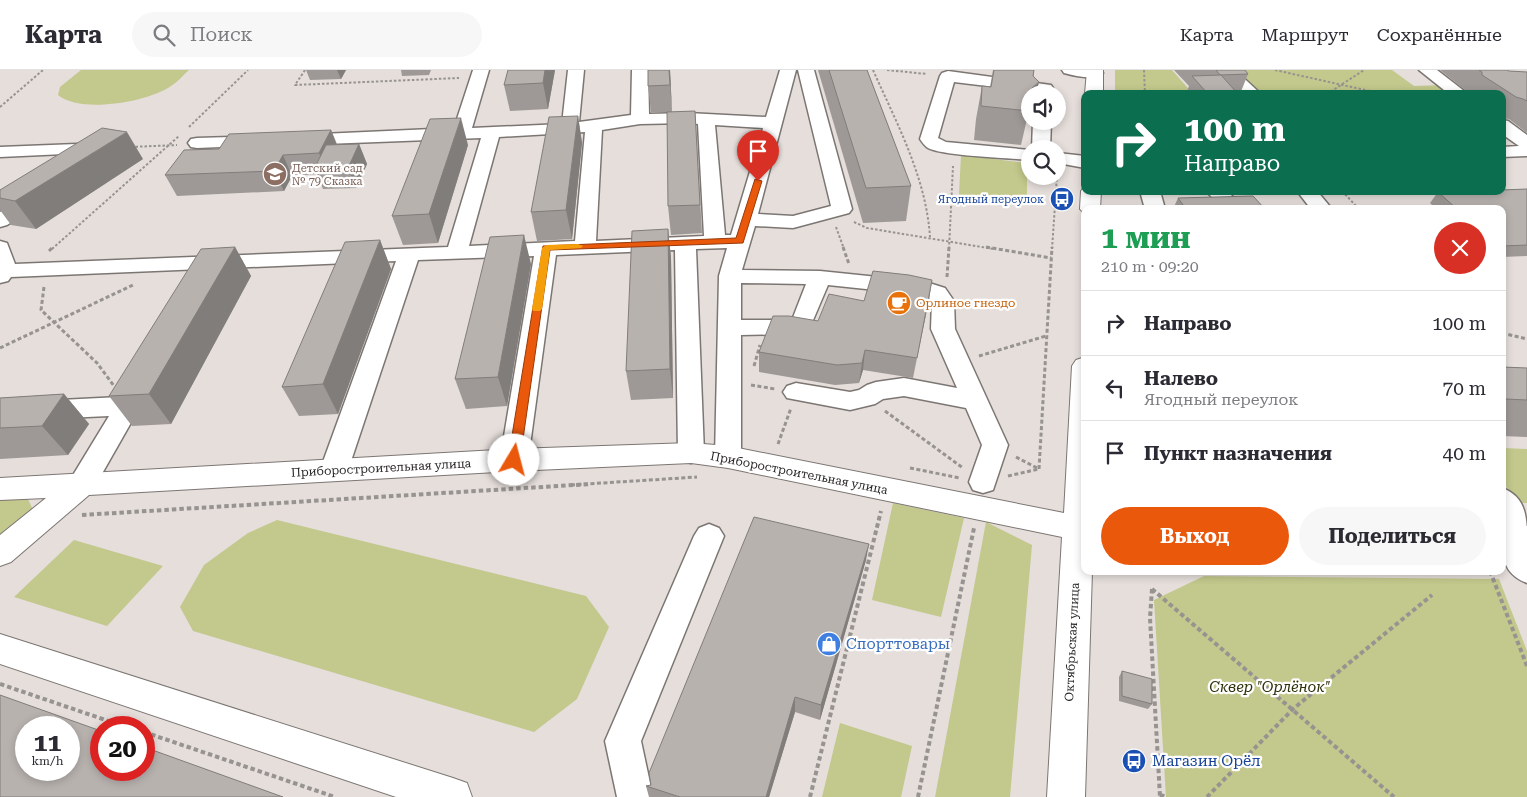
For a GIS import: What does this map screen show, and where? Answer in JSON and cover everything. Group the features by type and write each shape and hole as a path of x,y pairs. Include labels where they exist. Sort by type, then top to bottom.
{"main road":[{"path":"1094,90 1095,71"},
{"name":"Приборостроительная улица","path":"0,489 514,460 698,465 728,457 887,490 981,495 1081,528"},
{"path":"0,553 81,485"},
{"name":"Октябрьская улица","path":"1066,797 1073,601 1081,536"},
{"path":"0,649 453,797"}],"street":[{"path":"570,129 576,70"},
{"path":"640,70 640,119"},
{"path":"728,457 730,276 748,220 788,70"},
{"path":"748,220 793,222 842,209 806,70"},
{"path":"1045,85 1048,70"},
{"path":"1070,70 1095,71"},
{"path":"1226,70 1248,90"},
{"path":"1427,70 1454,90"},
{"path":"461,134 480,74"},
{"path":"1021,87 948,76 929,139 934,144 954,148 1021,155"},
{"path":"197,143 570,129 640,119 706,119 774,124"},
{"path":"706,119 715,241"},
{"path":"585,246 594,126"},
{"path":"1506,128 1527,143"},
{"path":"457,251 491,133"},
{"path":"0,152 116,147"},
{"path":"82,168 116,147"},
{"path":"1506,152 1527,151"},
{"path":"1066,159 1081,161"},
{"path":"0,222 50,190"},
{"path":"1219,195 1231,205"},
{"path":"1310,195 1318,205"},
{"path":"0,247 2,273 28,269 740,241"},
{"path":"514,460 546,248"},
{"path":"334,470 410,253"},
{"path":"200,287 215,262"},
{"path":"730,276 820,278 926,290 937,293 943,301 943,328 995,446 981,495"},
{"path":"729,328 800,327 820,278"},
{"path":"81,485 154,363"},
{"path":"796,392 850,401 866,398 876,391 904,387 976,401"},
{"path":"0,412 128,406"},
{"path":"1506,510 1527,570"},
{"path":"635,797 623,741 709,536"}],"lane":[{"path":"685,242 698,465"}],"path":[{"path":"0,107 43,70"},
{"path":"128,406 97,363 41,310 45,282 28,269 169,145 248,70"},
{"path":"305,70 295,85 480,74"},
{"path":"873,70 912,157 930,223 930,237"},
{"path":"887,70 927,74"},
{"path":"1144,70 1145,90"},
{"path":"1275,70 1365,90"},
{"path":"1334,90 1364,70"},
{"path":"116,147 197,143"},
{"path":"937,293 946,285 954,148"},
{"path":"1039,470 1056,185"},
{"path":"1346,195 1356,205"},
{"path":"830,213 867,228 1051,258"},
{"path":"830,213 856,282"},
{"path":"0,348 136,284"},
{"path":"750,375 766,328"},
{"path":"1506,334 1527,339"},
{"path":"959,362 1046,336"},
{"path":"747,384 796,392 778,444"},
{"path":"866,398 981,495 918,797"},
{"path":"42,518 698,465"},
{"path":"810,797 887,490"},
{"path":"1492,575 1527,666"},
{"path":"1168,797 1160,796 1150,618 1152,589 1394,797"},
{"path":"1207,797 1293,709 1432,595"},
{"path":"0,684 94,716"},
{"path":"155,736 335,797"}],"green space":[{"path":"81,70 189,70 174,84 147,97 115,104 98,105 69,101 58,95 60,87"},
{"path":"1115,70 1172,70 1190,90 1115,90"},
{"path":"1228,70 1392,70 1414,86 1445,85 1452,90 1250,90"},
{"path":"961,155 1021,162 1021,185 1027,185 1027,203 959,195"},
{"path":"1506,448 1527,449 1527,503 1519,503 1506,487"},
{"path":"27,497 33,510 0,537 0,499"},
{"path":"893,503 964,518 941,617 872,600"},
{"path":"277,520 586,596 609,627 577,699 534,732 193,631 180,607 204,565 248,533"},
{"path":"986,522 1032,545 1010,797 935,797"},
{"path":"74,540 163,566 107,626 14,597"},
{"name":"Сквер \"Орлёнок\"","path":"1204,576 1499,579 1527,651 1527,797 1166,797 1154,600"},
{"path":"840,723 912,746 901,797 822,797"}],"building":[{"path":"508,70 545,70 543,83 504,85"},
{"path":"648,70 669,70 670,85 648,86"},
{"path":"829,70 867,70 911,186 866,188"},
{"path":"994,70 1034,70 1033,76 1039,82 1036,85 1021,85 1021,110 981,106 982,86 991,87"},
{"path":"1216,70 1245,70 1248,74 1220,75"},
{"path":"1479,70 1527,72 1527,101 1516,97 1482,75 1482,72"},
{"path":"1221,75 1234,90 1204,90 1192,76"},
{"path":"695,111 700,205 668,206 667,112"},
{"path":"578,116 566,210 531,212 549,117"},
{"path":"461,118 429,214 392,216 430,119"},
{"path":"102,128 127,132 15,201 0,198 0,190"},
{"path":"331,130 319,153 283,155 274,171 165,175 184,150 219,149 229,134"},
{"path":"359,144 348,168 314,169 326,145"},
{"path":"1527,189 1527,245 1506,246 1506,205 1453,205 1441,195 1506,195 1506,190"},
{"path":"1253,196 1261,205 1183,205 1178,198"},
{"path":"668,229 670,369 626,371 632,231"},
{"path":"524,235 498,377 455,379 490,237"},
{"path":"380,240 323,384 282,387 345,242"},
{"path":"235,247 149,394 109,396 201,249"},
{"path":"873,271 932,280 917,358 865,350 862,363 837,365 759,352 773,316 789,316 818,321 829,294 864,301"},
{"path":"1506,367 1527,368 1527,400 1506,399"},
{"path":"64,394 42,426 0,428 0,398"},
{"path":"754,517 869,544 821,705 795,697 766,797 680,797 646,786 651,785 649,773"},
{"path":"1122,671 1152,679 1152,704 1122,696"},
{"path":"0,695 59,716 15,716 15,781 80,781 80,724 90,727 90,781 155,781 155,751 283,797 0,797"}],"slow traffic":[{"path":"537,309 546,248 578,246"}],"place":[{"name":"Детский сад № 79 Сказка","path":"275,174"},
{"name":"Ягодный переулок","path":"1062,199"},
{"name":"Орлиное гнездо","path":"899,303"},
{"name":"Спорттовары","path":"829,644"},
{"name":"Магазин Орёл","path":"1134,761"}],"route":[{"path":"514,460 546,248 740,241 748,220 758,181"}]}
